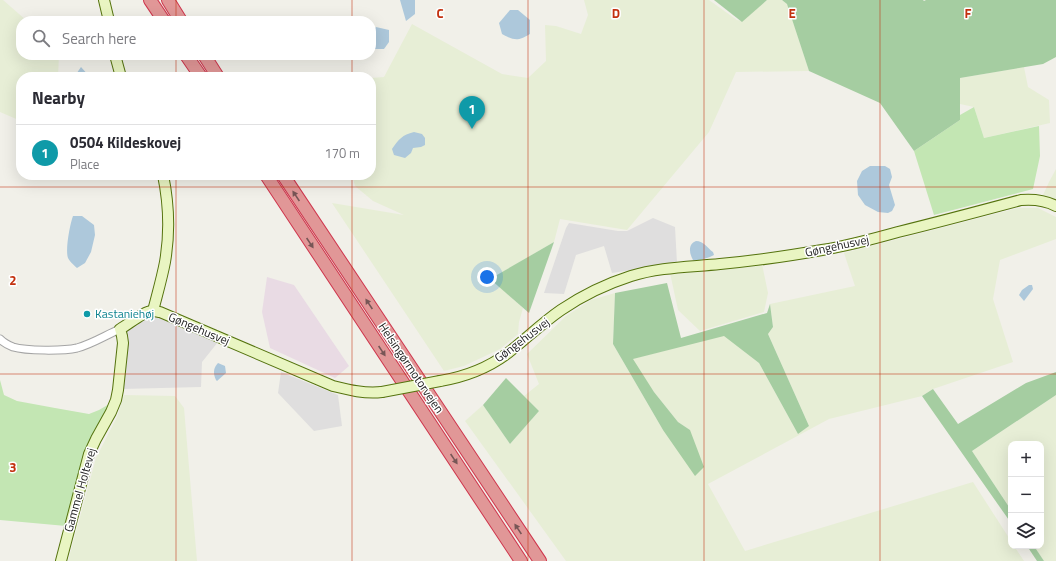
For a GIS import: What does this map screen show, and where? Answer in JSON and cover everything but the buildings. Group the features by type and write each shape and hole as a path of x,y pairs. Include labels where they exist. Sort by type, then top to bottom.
{"highway":[{"path":"150,0 161,16"},
{"path":"168,0 178,16"},
{"path":"189,60 198,72"},
{"path":"207,60 215,72"},
{"name":"Helsingørmotorvejen","path":"269,180 521,561"},
{"name":"Helsingørmotorvejen","path":"286,180 540,561"}],"street":[{"path":"104,0 108,16"},
{"path":"116,60 120,72"},
{"path":"153,311 165,263 168,239 169,215 164,180"},
{"name":"Gøngehusvej","path":"0,339 4,343 19,348 78,348 128,325 144,313 153,311 160,312 332,386 351,391 382,392 440,382 457,378 478,370 508,353 560,311 583,296 610,283 643,272 731,263 823,250 860,242 1021,200 1036,199 1056,206"},
{"name":"Gammel Holtevej","path":"61,561 89,454 116,400 123,343 120,329"}],"shaded area":[{"path":"653,218 675,227 677,263 612,273 604,246 576,255 564,294 544,293 569,223 618,231 627,231"},
{"path":"267,277 294,285 349,366 335,378 270,348 262,312"},
{"path":"155,314 218,342 202,362 201,387 122,389 127,331 130,325"},
{"path":"281,372 338,395 342,426 314,431 278,393"}],"green space":[{"path":"0,0 3,0 21,16 16,16 16,60 59,60 58,72 16,72 16,119 0,112"},
{"path":"584,0 709,0 737,20 742,21 767,0 782,0 787,3 809,71 736,72 709,132 627,230 560,219 554,242 491,279 523,308 519,322 518,334 500,349 464,366 444,371 332,203 404,215 373,201 355,186 353,180 376,180 376,78 384,77 412,24 502,74 528,78 546,61 545,25 556,26 581,34 588,15"},
{"path":"714,0 767,0 742,22"},
{"path":"782,0 1056,0 1056,57 1043,64 960,78 960,120 914,151 880,103 809,71 787,4"},
{"path":"1024,67 1028,87 1049,100 1050,123 984,138 974,107 960,104 960,78"},
{"path":"974,107 984,138 1039,126 1040,156 1033,189 934,215 914,151 960,120 960,115"},
{"path":"1056,169 1056,202 1043,195"},
{"path":"1018,208 1038,208 1056,217 1056,239 1000,260 993,299 1013,362 933,389 922,396 829,419 708,484 745,551 973,482 1008,536 1008,549 1016,549 1024,561 566,561 465,421 483,405 510,444 539,411 524,396 539,384 527,354 566,316 591,300 615,293 613,344 663,430 690,430 678,422 654,392 632,359 724,335 759,363 798,434 809,426 768,334 773,327 770,304 855,286 844,253"},
{"path":"554,242 529,313 490,279"},
{"path":"762,264 768,293 764,312 700,331 678,310 670,273"},
{"path":"667,283 681,338 767,313 770,304 773,327 768,334 809,426 798,434 759,363 724,336 633,359 654,392 678,422 690,430 704,467 695,476 663,430 613,344 615,293"},
{"path":"1056,372 1056,395 972,451 1008,505 1008,519 922,396 933,389 958,424 1026,383"},
{"path":"506,378 539,411 510,444 483,405"},
{"path":"0,380 4,395 17,401 89,414 111,403 66,526 0,520"},
{"path":"124,395 175,396 184,408 197,561 68,561 96,458 117,417"},
{"path":"1056,395 1056,561 1044,561 1036,549 1044,549 1044,441 1008,441 1008,505 972,451"},
{"path":"1029,549 1036,549 1044,561 1037,561"}],"water":[{"path":"400,0 415,0 415,14 406,21"},
{"path":"510,10 518,10 530,20 530,34 516,39 502,34 499,23"},
{"path":"376,27 389,30 389,42 384,49 376,49"},
{"path":"81,67 86,72 78,72"},
{"path":"414,132 422,134 425,138 425,145 413,148 411,153 405,158 394,155 392,149 399,140"},
{"path":"870,166 885,166 890,169 892,177 889,185 895,205 892,211 888,213 878,212 865,205 858,195 857,181 862,171"},
{"path":"73,216 82,216 94,225 95,235 91,252 85,263 77,268 68,258 67,254 68,237"},
{"path":"696,241 703,243 713,252 714,255 704,259 693,260 690,246"},
{"path":"1029,285 1032,285 1033,289 1024,301 1019,295 1022,290"},
{"path":"218,363 225,366 226,373 217,381 214,371"}],"place":[{"name":"0504 Kildeskovej","path":"472,129"},
{"name":"Kastaniehøj","path":"87,314"}]}
